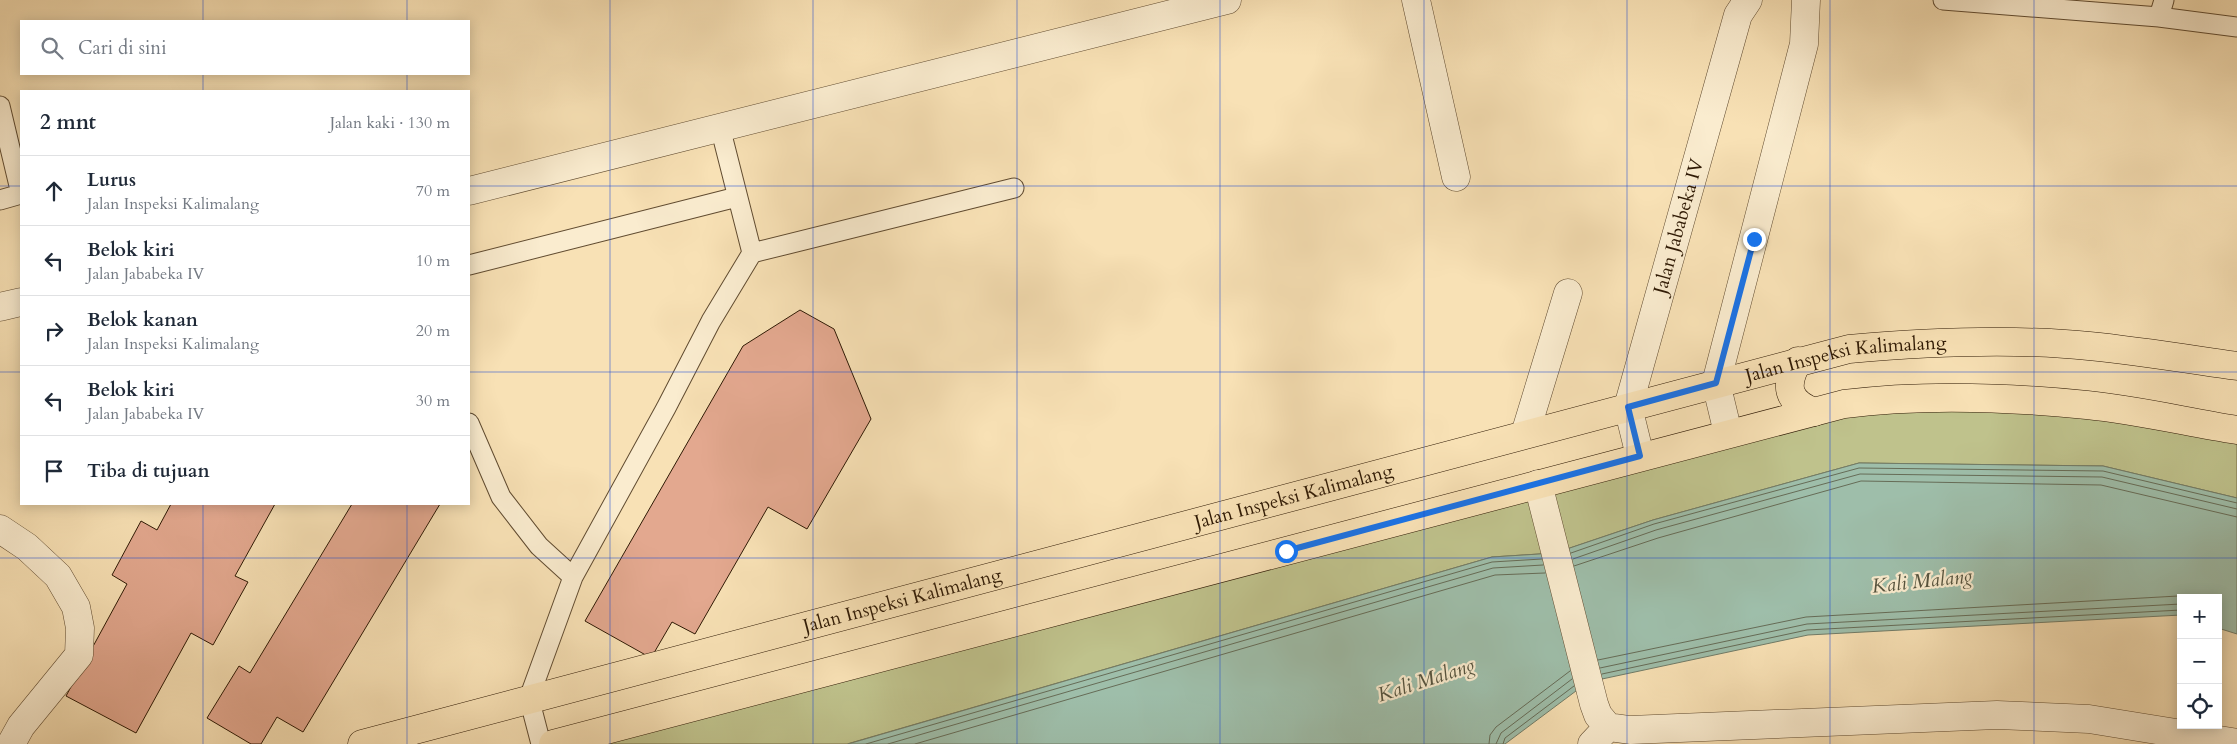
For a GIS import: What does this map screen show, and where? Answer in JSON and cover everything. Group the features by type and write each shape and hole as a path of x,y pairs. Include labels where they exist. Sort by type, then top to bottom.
{"main road":[{"name":"Jalan Inspeksi Kalimalang","path":"362,744 528,698 1849,349 1906,344 1993,342 2088,346 2237,366"},
{"path":"1798,361 1791,374 1789,386 1792,398 1800,406 1814,412"},
{"path":"553,744 1640,456 1844,404 1882,399 1942,398 2088,405 2237,430"}],"street":[{"path":"470,191 1227,0"},
{"path":"1416,0 1456,177"},
{"name":"Jalan Jababeka IV","path":"1640,456 1628,407 1738,15 1748,0"},
{"path":"1728,434 1716,383 1804,44 1806,0"},
{"path":"1525,434 1568,293"},
{"path":"0,307 20,302"},
{"path":"1538,484 1598,715 1600,736 1630,730 1687,735 1996,715 2089,719 2237,743"},
{"path":"0,529 27,547 58,576 76,607 80,628 79,656 21,726 11,744"}],"lane":[{"path":"1943,0 2162,8 2237,27"},
{"path":"0,106 20,190"},
{"path":"720,127 752,253"},
{"path":"541,744 528,698 573,577 666,408 711,321 752,253 1014,188"},
{"path":"0,200 20,194"},
{"path":"470,265 737,197"},
{"path":"470,426 501,497 539,546 573,577"}],"green space":[{"path":"1882,399 2237,430 2237,498 2103,466 1859,463 1653,520 1555,553 1492,557 847,744 556,744"}],"water":[{"name":"Kali Malang","path":"1859,463 2103,466 2237,498 2237,634 2222,629 2222,594 2177,594 2177,615 1808,635 1588,682 1505,744 848,744 1492,557 1555,553 1653,520"}],"building":[{"path":"800,310 834,329 871,419 807,529 768,507 695,634 672,622 651,658 585,621 743,346"},
{"path":"170,505 274,505 235,576 248,582 213,645 191,633 136,733 66,696 127,584 112,575 141,521 157,530"},
{"path":"351,505 439,505 303,732 277,717 261,744 251,744 207,718 239,666 250,673"}],"route":[{"path":"1286,551 1640,456 1628,407 1716,383 1754,239"}]}
